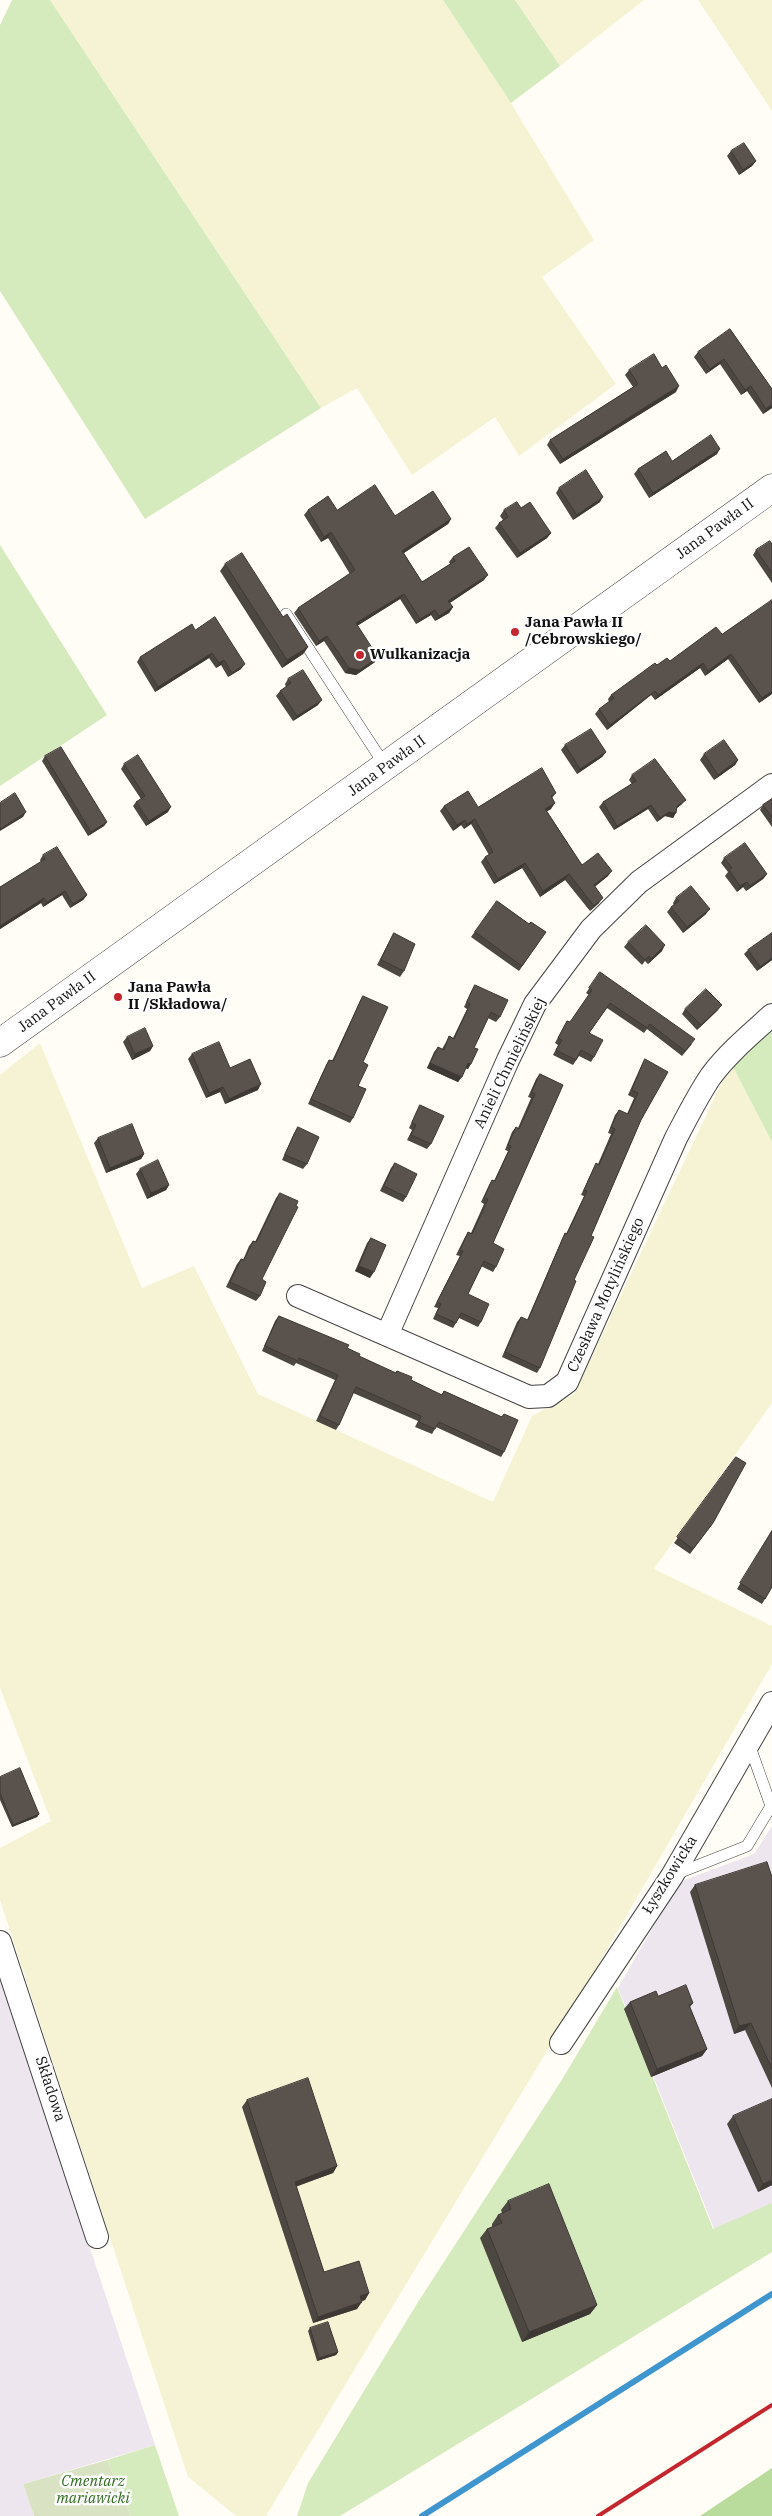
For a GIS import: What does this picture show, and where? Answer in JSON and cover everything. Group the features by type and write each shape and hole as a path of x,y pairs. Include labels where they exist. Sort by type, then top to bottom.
{"street":[{"name":"Jana Pawła II","path":"0,1043 772,488"},
{"name":"Anieli Chmielińskiej","path":"387,1335 508,1060 535,1004 591,929 640,882 772,785"},
{"name":"Czesława Motylińskiego","path":"298,1296 529,1397 548,1396 567,1382 676,1138 696,1101 711,1076 733,1050 772,1015"},
{"name":"Łyszkowicka","path":"561,2043 672,1876 772,1703"},
{"name":"Składowa","path":"0,1942 97,2237"}],"lane":[{"path":"286,614 386,766"},
{"path":"672,1876 747,1846 772,1806 748,1742"}],"shaded area":[{"path":"50,0 443,0 511,103 594,240 542,277 616,384 519,456 495,417 412,475 357,388 321,408"},
{"path":"515,0 644,0 560,66"},
{"path":"698,0 772,0 772,111"},
{"path":"40,1043 142,1288 194,1266 258,1394 493,1502 532,1416 574,1394 731,1063 772,1142 772,1403 654,1569 772,1626 772,1664 576,2003 266,2516 236,2516 188,2477 0,1900 0,1848 51,1821 0,1688 0,1075"},
{"path":"772,1826 772,2204 715,2231 618,1988 679,1882 754,1854"},
{"path":"0,1975 155,2445 23,2484 34,2516 0,2516"}],"green space":[{"path":"12,0 50,0 321,408 145,519 0,291 0,25"},
{"path":"443,0 515,0 560,66 511,103"},
{"path":"0,545 107,715 0,786"},
{"path":"772,1027 772,1142 731,1063"},
{"path":"617,1987 713,2229 772,2203 772,2252 340,2516 297,2516 308,2483 418,2302 563,2078"},
{"path":"155,2445 179,2516 131,2516 107,2460"},
{"name":"Cmentarz mariawicki","path":"107,2460 131,2516 34,2516 23,2484"},
{"path":"772,2468 772,2516 700,2516"}],"building":[{"path":"744,143 756,161 743,170 731,151"},
{"path":"730,329 772,389 772,405 766,409 751,386 745,390 724,359 710,369 698,352"},
{"path":"654,354 662,368 666,365 679,386 563,459 550,440 638,384 629,370"},
{"path":"711,435 720,449 653,493 638,469 666,451 672,461"},
{"path":"586,470 603,497 577,515 559,488"},
{"path":"375,485 395,516 433,491 451,519 402,551 422,582 455,561 453,557 469,547 488,575 448,601 453,607 439,616 435,610 420,619 404,594 356,623 378,657 360,670 349,668 327,636 319,641 298,608 355,570 331,532 324,537 308,510 328,496 337,510"},
{"path":"517,502 521,508 530,502 551,533 520,553 499,523 508,517 504,510"},
{"path":"770,541 772,544 772,573 756,550"},
{"path":"242,553 283,617 287,614 308,647 287,660 225,564"},
{"path":"772,600 772,691 762,698 731,654 708,671 703,663 658,695 655,691 610,725 599,709 614,698 611,695 655,663 657,665 667,658 670,661 716,627 722,634"},
{"path":"215,617 245,664 232,673 224,660 219,663 212,653 158,687 140,657 192,624 195,630"},
{"path":"303,670 322,700 297,716 280,691 291,683 288,679"},
{"path":"591,729 606,752 580,769 565,745"},
{"path":"724,740 738,760 718,775 704,754"},
{"path":"61,747 107,822 91,832 45,756"},
{"path":"138,755 171,807 149,821 136,802 145,796 124,764"},
{"path":"655,759 686,800 677,806 676,813 669,812 660,818 651,805 617,826 603,802 636,781 632,775"},
{"path":"542,768 556,793 551,796 555,803 545,809 582,865 598,853 612,871 594,885 603,898 594,906 569,874 543,891 525,863 498,879 485,857 493,852 475,819 467,824 465,820 457,825 444,806 468,791 478,807"},
{"path":"15,793 26,812 0,829 0,803"},
{"path":"772,799 772,817 763,805"},
{"path":"745,843 767,874 750,886 747,882 740,886 729,870 732,868 724,858"},
{"path":"57,847 87,895 73,904 65,891 47,902 44,898 0,926 0,887 45,859 43,855"},
{"path":"691,886 710,909 687,927 671,907 679,901 676,898"},
{"path":"497,901 529,924 531,922 546,932 522,966 475,932"},
{"path":"646,925 665,945 651,959 649,956 645,960 628,942"},
{"path":"394,933 415,944 404,971 381,960"},
{"path":"772,933 772,958 760,967 748,950"},
{"path":"600,972 695,1039 685,1051 650,1024 647,1028 610,1003 589,1033 603,1040 594,1057 581,1050 576,1060 556,1050 562,1040 558,1038 567,1021 570,1022 592,990 589,988"},
{"path":"475,985 508,1000 500,1017 491,1012 474,1048 478,1049 471,1064 468,1063 462,1077 430,1063 438,1047 444,1050 449,1036 454,1039 470,1004 467,1002"},
{"path":"706,989 722,1005 701,1025 685,1009"},
{"path":"363,996 388,1007 363,1062 368,1065 358,1086 366,1089 353,1118 311,1099 329,1060 333,1061"},
{"path":"145,1028 153,1046 135,1054 127,1037"},
{"path":"219,1042 230,1068 250,1059 261,1084 229,1099 223,1087 209,1093 192,1054"},
{"path":"645,1059 668,1072 641,1120 591,1236 594,1237 574,1280 576,1281 540,1368 505,1352 521,1317 528,1320 565,1233 567,1234 587,1191 584,1190 596,1163 599,1165 615,1129 611,1127 619,1110 628,1114 638,1093 632,1090"},
{"path":"540,1074 563,1085 493,1243 504,1249 496,1267 484,1261 468,1294 489,1304 481,1322 461,1313 456,1323 436,1314 441,1304 437,1302 463,1251 460,1250 468,1232 472,1234 488,1199 484,1198 492,1180 495,1181 511,1146 508,1145 516,1127 519,1129 535,1094 532,1092"},
{"path":"420,1105 444,1116 431,1144 411,1135 416,1125 412,1123"},
{"path":"132,1124 144,1154 110,1168 98,1138"},
{"path":"298,1127 319,1137 307,1164 285,1155"},
{"path":"158,1160 169,1185 151,1193 140,1169"},
{"path":"395,1163 417,1174 406,1197 384,1186"},
{"path":"280,1193 298,1201 296,1206 298,1207 262,1279 266,1282 260,1296 230,1282 241,1259 244,1260 253,1241 256,1242"},
{"path":"371,1238 386,1245 374,1272 359,1266"},
{"path":"279,1316 349,1345 347,1348 360,1354 359,1356 396,1373 397,1371 412,1377 411,1380 442,1395 444,1391 502,1417 504,1414 518,1420 504,1452 439,1422 435,1429 419,1422 421,1416 356,1387 339,1425 320,1416 338,1375 299,1358 298,1361 265,1346"},
{"path":"736,1457 746,1463 713,1523 693,1549 677,1537"},
{"path":"772,1531 772,1587 765,1599 740,1583"},
{"path":"20,1768 39,1814 13,1825 0,1793 0,1777"},
{"path":"767,1862 772,1877 772,2069 751,2023 739,2026 695,1885"},
{"path":"686,1985 693,2003 689,2005 707,2049 657,2069 630,2002 656,1991 658,1996"},
{"path":"308,2078 337,2166 295,2182 324,2272 359,2261 369,2293 360,2296 362,2302 318,2317 247,2100"},
{"path":"772,2099 772,2180 763,2184 733,2116"},
{"path":"549,2184 597,2305 529,2332 487,2229 502,2223 498,2215 511,2209 508,2201"},
{"path":"328,2322 338,2352 319,2358 310,2328"}],"waterway":[{"path":"422,2516 772,2294"}],"railway":[{"path":"598,2516 772,2405"}],"place":[{"name":"Jana Pawła II /Cebrowskiego/","path":"515,632"},
{"name":"Wulkanizacja","path":"360,655"},
{"name":"Jana Pawła II /Składowa/","path":"118,997"}]}
